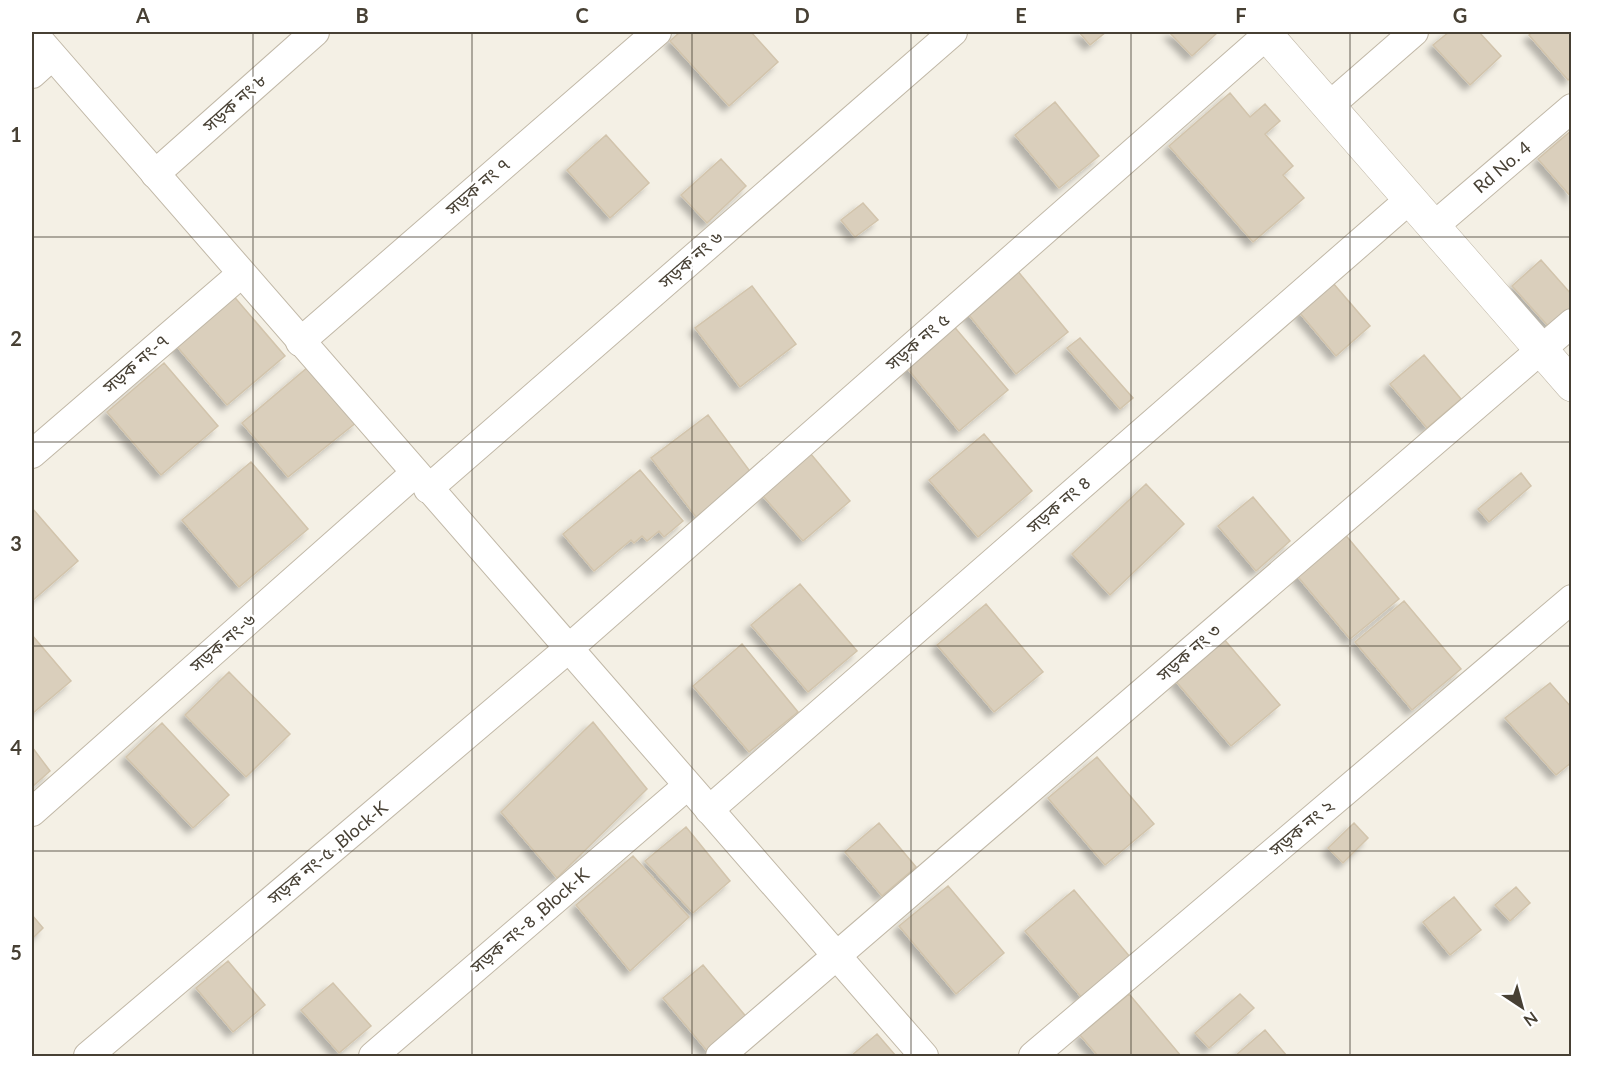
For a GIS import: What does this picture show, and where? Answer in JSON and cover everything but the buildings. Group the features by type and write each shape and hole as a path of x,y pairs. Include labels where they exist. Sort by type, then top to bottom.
{"street":[{"path":"32,32 42,65 155,174 924,1056"},
{"name":"সড়ক নং ৮","path":"155,174 315,32"},
{"name":"সড়ক নং ৭","path":"300,342 657,32"},
{"name":"সড়ক নং ৬","path":"422,481 953,32"},
{"path":"1329,106 1414,32"},
{"path":"1266,33 1572,385"},
{"name":"সড়ক নং ৫","path":"568,649 1266,33"},
{"name":"Rd No. 4","path":"1434,226 1572,108"},
{"name":"সড়ক নং ৪","path":"709,810 1410,199"},
{"name":"সড়ক নং-৭","path":"32,453 241,274"},
{"name":"সড়ক নং ৩","path":"720,1056 1572,323"},
{"name":"সড়ক নং-৬","path":"32,812 422,481"},
{"name":"সড়ক নং ২","path":"1033,1056 1572,599"},
{"name":"সড়ক নং-৫ ,Block-K","path":"87,1056 568,649"},
{"name":"সড়ক নং-৪ ,Block-K","path":"373,1056 687,786"}]}
